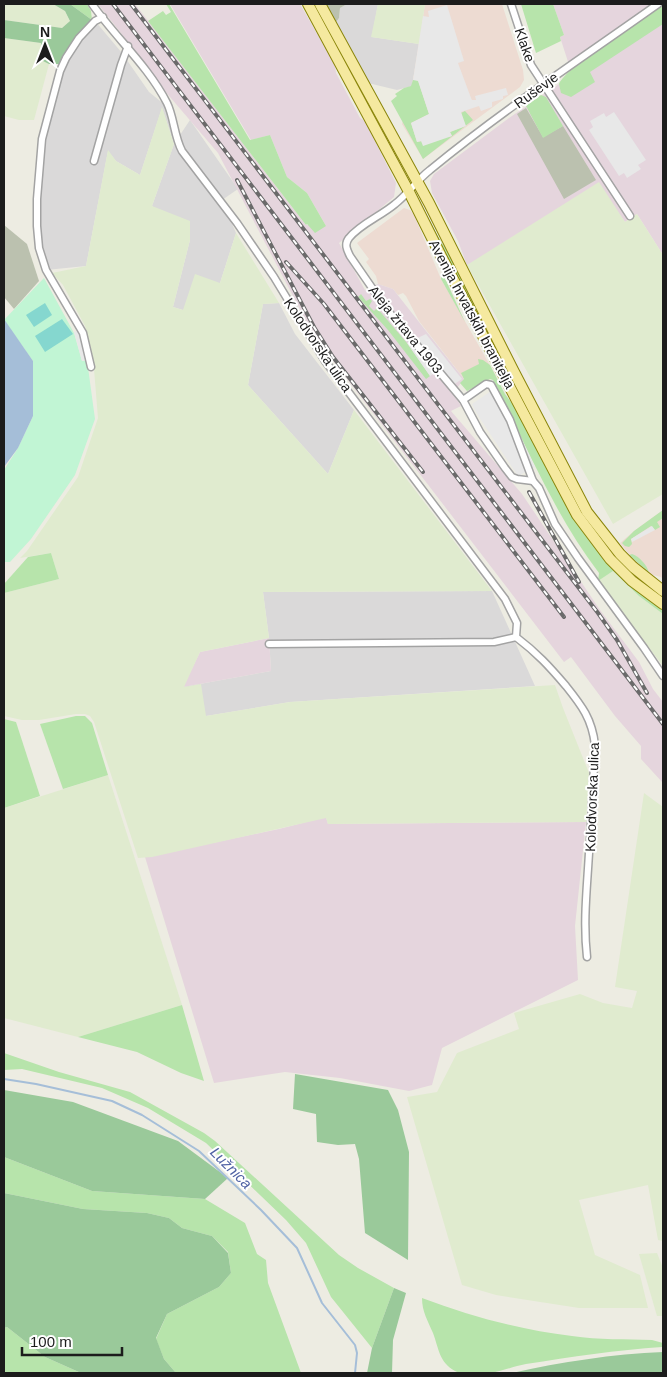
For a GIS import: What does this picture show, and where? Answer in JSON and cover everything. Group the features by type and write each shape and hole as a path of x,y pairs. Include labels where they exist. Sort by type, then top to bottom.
{"main road":[{"name":"Avenija hrvatskih branitelja","path":"308,4 408,190 577,515 610,559 632,581 663,604"},
{"name":"Avenija hrvatskih branitelja","path":"320,4 417,181 588,512 620,554 663,591"}],"street":[{"name":"Kolodvorska ulica","path":"92,4 128,46 168,105 176,139 182,151 237,223 274,277 325,360 505,599 517,623 516,637 553,668 579,700 593,730 595,745 590,852 585,898 587,957"},
{"name":"Klake","path":"511,4 530,61 630,216"},
{"name":"Ruševje","path":"417,181 476,134 544,84 658,4"},
{"path":"92,367 84,334 46,270 38,248 37,217 42,139 60,71 70,49 95,21 103,17"},
{"path":"94,161 128,46"},
{"name":"Aleja žrtava 1903.","path":"417,181 395,204 352,235 348,240 346,248 388,311 463,400 496,457 512,477 533,481"},
{"path":"463,400 486,384 491,384 510,420 533,481 539,488 555,524 663,676"},
{"path":"269,644 494,642 516,637"}],"shaded area":[{"path":"4,4 53,4 65,11 70,21 62,28 4,20"},
{"path":"98,4 135,4 306,225 326,226 307,193 287,177 270,135 251,140 170,4 300,4 335,65 336,73 360,118 365,121 396,183 394,197 339,243 365,290 378,284 393,289 464,379 453,393 461,406 451,411 522,494 600,610 639,662 653,689 663,702 663,783 641,759 641,746 615,716 571,657 564,662 314,336 218,153 146,69"},
{"path":"325,4 347,4 340,8 339,18 334,25"},
{"path":"347,4 378,4 372,37 419,44 412,86 397,90 368,83 334,25 339,18 340,8"},
{"path":"378,4 425,4 419,44 371,37"},
{"path":"425,4 502,4 523,70 524,80 520,87 423,159 402,124 413,80"},
{"path":"553,4 663,4 663,255 637,214 625,222 615,208 467,265 458,241 432,193 430,181 434,174 509,118 559,84 571,71 560,37 564,35"},
{"path":"447,5 464,61 458,63 472,100 476,100 475,96 506,88 508,95 503,96 503,99 492,102 492,107 481,111 479,106 461,112 466,126 450,132 452,136 423,146 421,141 417,142 411,123 429,114 418,81 413,80 423,16 429,17 428,11"},
{"path":"95,21 122,53 149,92 165,105 176,141 190,120 238,189 222,200 236,233 220,283 183,310 173,307 190,240 152,206 174,144 162,108 140,175 116,161 108,151 86,266 46,270 39,248 41,127 60,71 70,49"},
{"path":"4,38 41,43 41,60 49,64 34,120 19,120 4,116"},
{"path":"162,107 174,144 152,206 190,221 190,240 173,307 183,310 195,274 220,283 236,233 279,303 263,304 248,385 328,474 354,410 492,591 263,592 269,638 200,652 184,687 201,684 206,716 290,702 555,685 589,773 586,822 328,824 326,818 152,857 138,858 94,722 90,716 76,714 39,720 22,720 4,716 4,593 59,579 51,553 20,558 27,551 78,477 98,418 93,357 85,326 63,285 52,273 86,266 108,150 116,161 140,175"},
{"path":"526,108 543,137 563,126 596,180 564,199 517,114"},
{"path":"614,112 646,160 638,165 641,169 627,178 624,173 619,176 589,130 593,127 590,121 604,113 606,117"},
{"path":"599,182 625,222 637,214 663,255 663,494 613,524 467,265"},
{"path":"404,208 410,210 414,215 441,279 496,376 472,389 419,321 406,296 403,293 398,295 393,289 378,284 376,276 366,262 369,259 357,243"},
{"path":"4,225 27,244 39,281 14,309 4,297"},
{"path":"45,303 52,315 34,327 26,315"},
{"path":"279,303 295,334 354,410 328,474 248,385 263,304"},
{"path":"4,319 33,361 33,416 18,448 4,467"},
{"path":"62,319 73,334 45,352 35,336"},
{"path":"79,330 87,360 82,361 74,332"},
{"path":"426,334 462,379 453,385 440,370 430,376 407,343"},
{"path":"497,387 535,467 518,476 472,404"},
{"path":"663,510 663,580 661,577 649,574 620,543"},
{"path":"652,526 655,530 632,542 631,539"},
{"path":"613,571 639,596 663,614 663,666 598,581"},
{"path":"492,591 535,686 290,702 206,716 183,687 271,671 263,592"},
{"path":"269,638 271,671 183,687 200,652"},
{"path":"108,775 182,1005 78,1037 4,1018 4,808"},
{"path":"644,793 663,807 663,1241 658,1240 648,1185 579,1200 595,1255 640,1275 648,1308 579,1308 496,1295 462,1285 407,1097 437,1092 457,1053 519,1029 514,1013 580,994 603,1003 632,1008 637,991 615,987"},
{"path":"326,817 328,824 586,822 575,926 578,980 442,1048 432,1085 409,1091 340,1078 285,1072 214,1083 145,857 279,829"},
{"path":"657,1253 663,1268 663,1316 657,1316 639,1254"}],"green space":[{"path":"53,4 70,4 92,20 61,64 49,64 41,60 41,43 4,38 4,20 62,28 70,21 65,11"},
{"path":"70,4 87,4 91,11 92,20"},
{"path":"166,4 169,4 250,140 270,135 287,177 307,193 326,226 315,233 306,225 148,21 163,11 166,15 171,12"},
{"path":"312,4 315,4 403,162 401,163"},
{"path":"521,4 553,4 564,35 560,37 561,41 536,53"},
{"path":"662,4 663,24 590,72 595,82 571,97 561,93 559,84 565,75 576,65"},
{"path":"413,80 418,80 429,114 411,123 417,142 452,136 450,132 465,126 461,113 465,111 473,120 423,159 391,101 397,96 395,94 411,86"},
{"path":"541,95 546,97 563,126 543,138 526,106"},
{"path":"424,210 463,278 587,518 606,545 663,596 663,600 621,564 585,521"},
{"path":"441,275 444,276 465,322 441,279"},
{"path":"44,278 74,333 82,361 87,360 95,419 75,475 31,539 10,562 4,562 4,470 18,448 33,416 33,361 4,320"},
{"path":"361,294 366,301 370,299 372,301 369,306 374,311 377,308 407,343 430,376 426,379 388,330 358,297"},
{"path":"478,359 490,365 505,394 517,410 550,473 638,591 663,611 663,614 639,596 613,571 598,581 599,573 554,503 493,380 490,379 467,391 460,383 464,379 461,373 479,364"},
{"path":"663,510 663,518 657,522 660,527 655,530 651,526 631,539 632,544 629,547 622,543 634,531"},
{"path":"51,553 59,579 4,593 4,584 28,557"},
{"path":"632,554 643,562 649,573 629,555"},
{"path":"76,716 85,716 92,723 108,775 63,789 40,724"},
{"path":"4,719 16,722 40,796 4,808"},
{"path":"182,1005 204,1081 181,1073 137,1052 78,1037"},
{"path":"4,1053 59,1072 130,1092 215,1141 339,1255 394,1288 372,1348 331,1297 306,1243 286,1220 206,1143 148,1108 102,1088 22,1069 4,1070"},
{"path":"295,1074 388,1090 398,1110 409,1152 408,1260 365,1233 359,1159 355,1144 338,1145 317,1142 316,1114 293,1109"},
{"path":"4,1090 73,1102 178,1141 228,1178 205,1199 92,1191 4,1157"},
{"path":"4,1157 92,1191 205,1199 245,1223 257,1254 266,1260 268,1283 301,1373 176,1373 164,1359 156,1339 167,1314 219,1287 231,1273 228,1252 212,1236 182,1228 169,1218 147,1213 83,1209 4,1193"},
{"path":"4,1193 83,1209 147,1213 169,1218 182,1228 212,1236 228,1253 231,1273 219,1287 167,1314 156,1338 164,1359 176,1373 81,1373 45,1357 7,1327 4,1328"},
{"path":"394,1288 406,1293 393,1340 392,1373 367,1373 372,1348"},
{"path":"422,1298 458,1311 533,1330 602,1339 652,1340 663,1343 662,1347 560,1359 521,1365 494,1372 463,1374 458,1373 446,1364 438,1350 424,1312"},
{"path":"7,1327 45,1357 81,1373 4,1373 4,1328"},
{"path":"663,1352 663,1373 512,1373 587,1359"}],"waterway":[{"name":"Lužnica","path":"4,1079 112,1101 142,1115 199,1151 261,1210 297,1248 322,1303 355,1345 357,1353 355,1373"}],"railway":[{"path":"113,4 663,724"},
{"path":"131,4 598,613 617,640 647,693"},
{"path":"237,180 314,327 333,357 423,472"},
{"path":"286,262 324,304 564,617"},
{"path":"529,492 579,582"}]}
